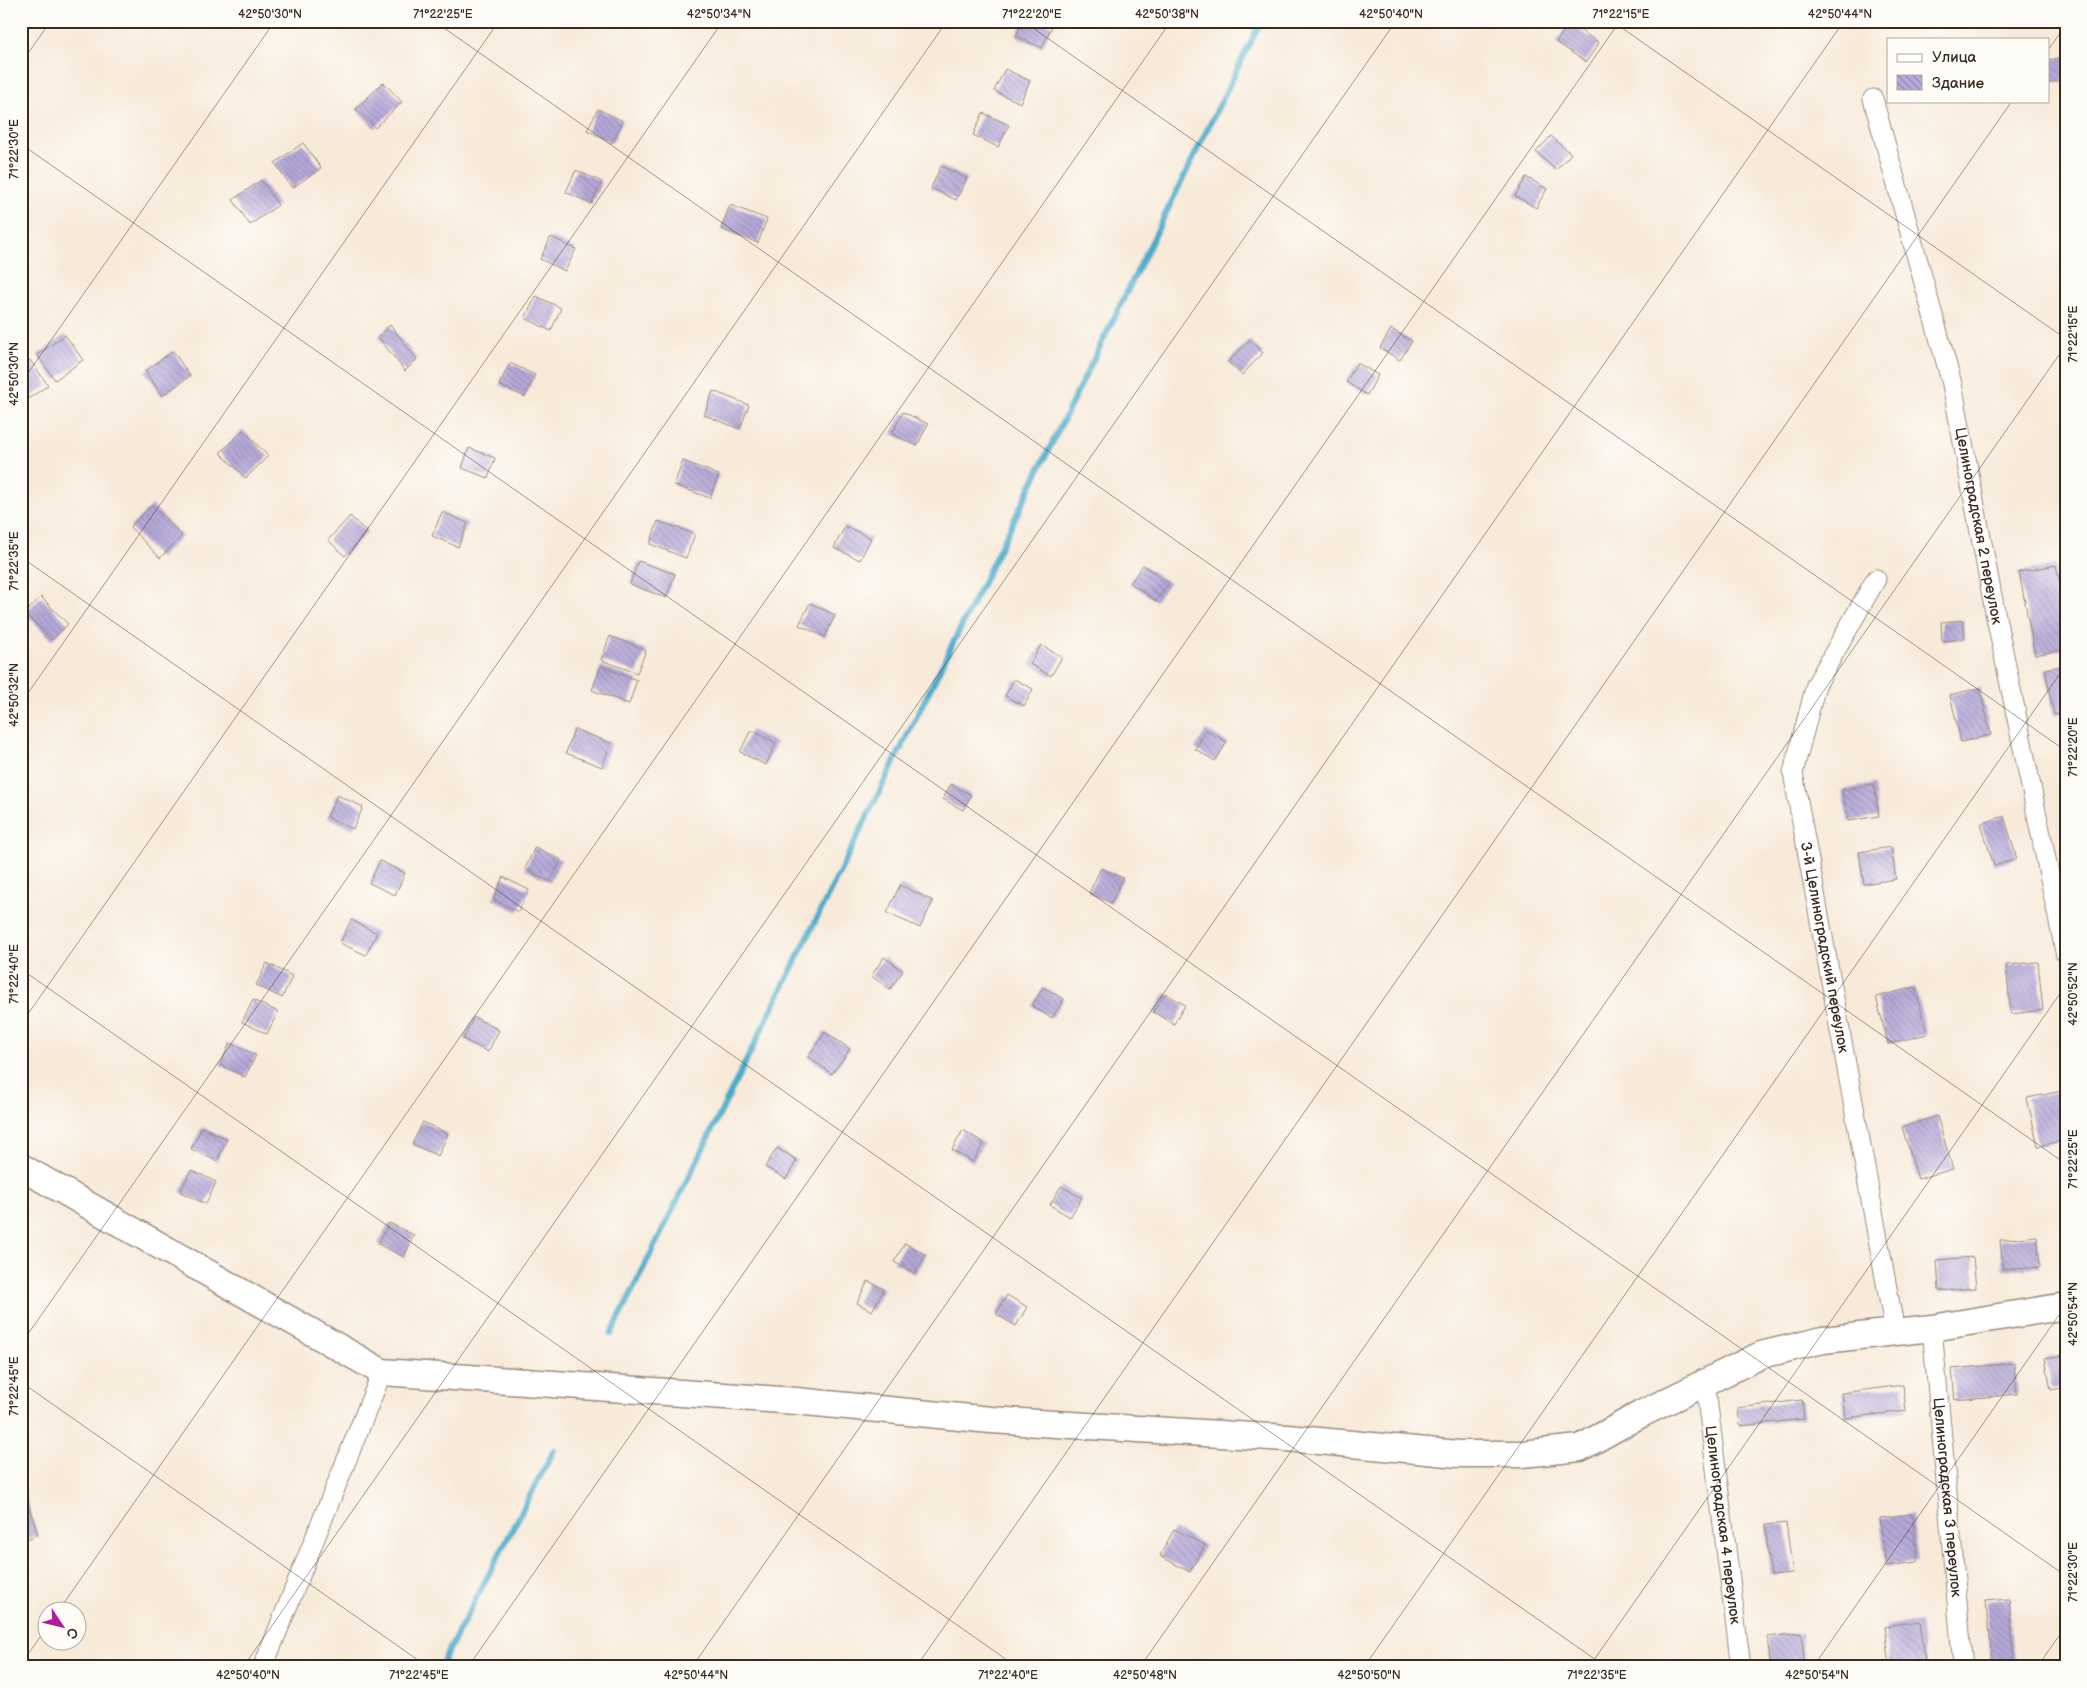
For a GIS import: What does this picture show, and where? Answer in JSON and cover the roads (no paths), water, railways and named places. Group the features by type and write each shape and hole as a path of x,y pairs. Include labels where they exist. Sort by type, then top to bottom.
{"street":[{"name":"Целиноградская 2 переулок","path":"1873,99 1952,384 1996,617 2066,956"},
{"name":"3-й Целиноградский переулок","path":"1876,579 1816,685 1793,773 1895,1332"},
{"path":"21,1167 382,1372 796,1401 991,1420 1288,1438 1459,1454 1522,1454 1580,1448 1641,1414 1761,1355 1823,1340 1932,1328 2066,1306"},
{"name":"Целиноградская 3 переулок","path":"1932,1328 1963,1667"},
{"path":"263,1667 382,1372"},
{"name":"Целиноградская 4 переулок","path":"1705,1382 1741,1667"}],"waterway":[{"path":"611,1334 1261,21"},
{"path":"440,1667 554,1450"}]}
